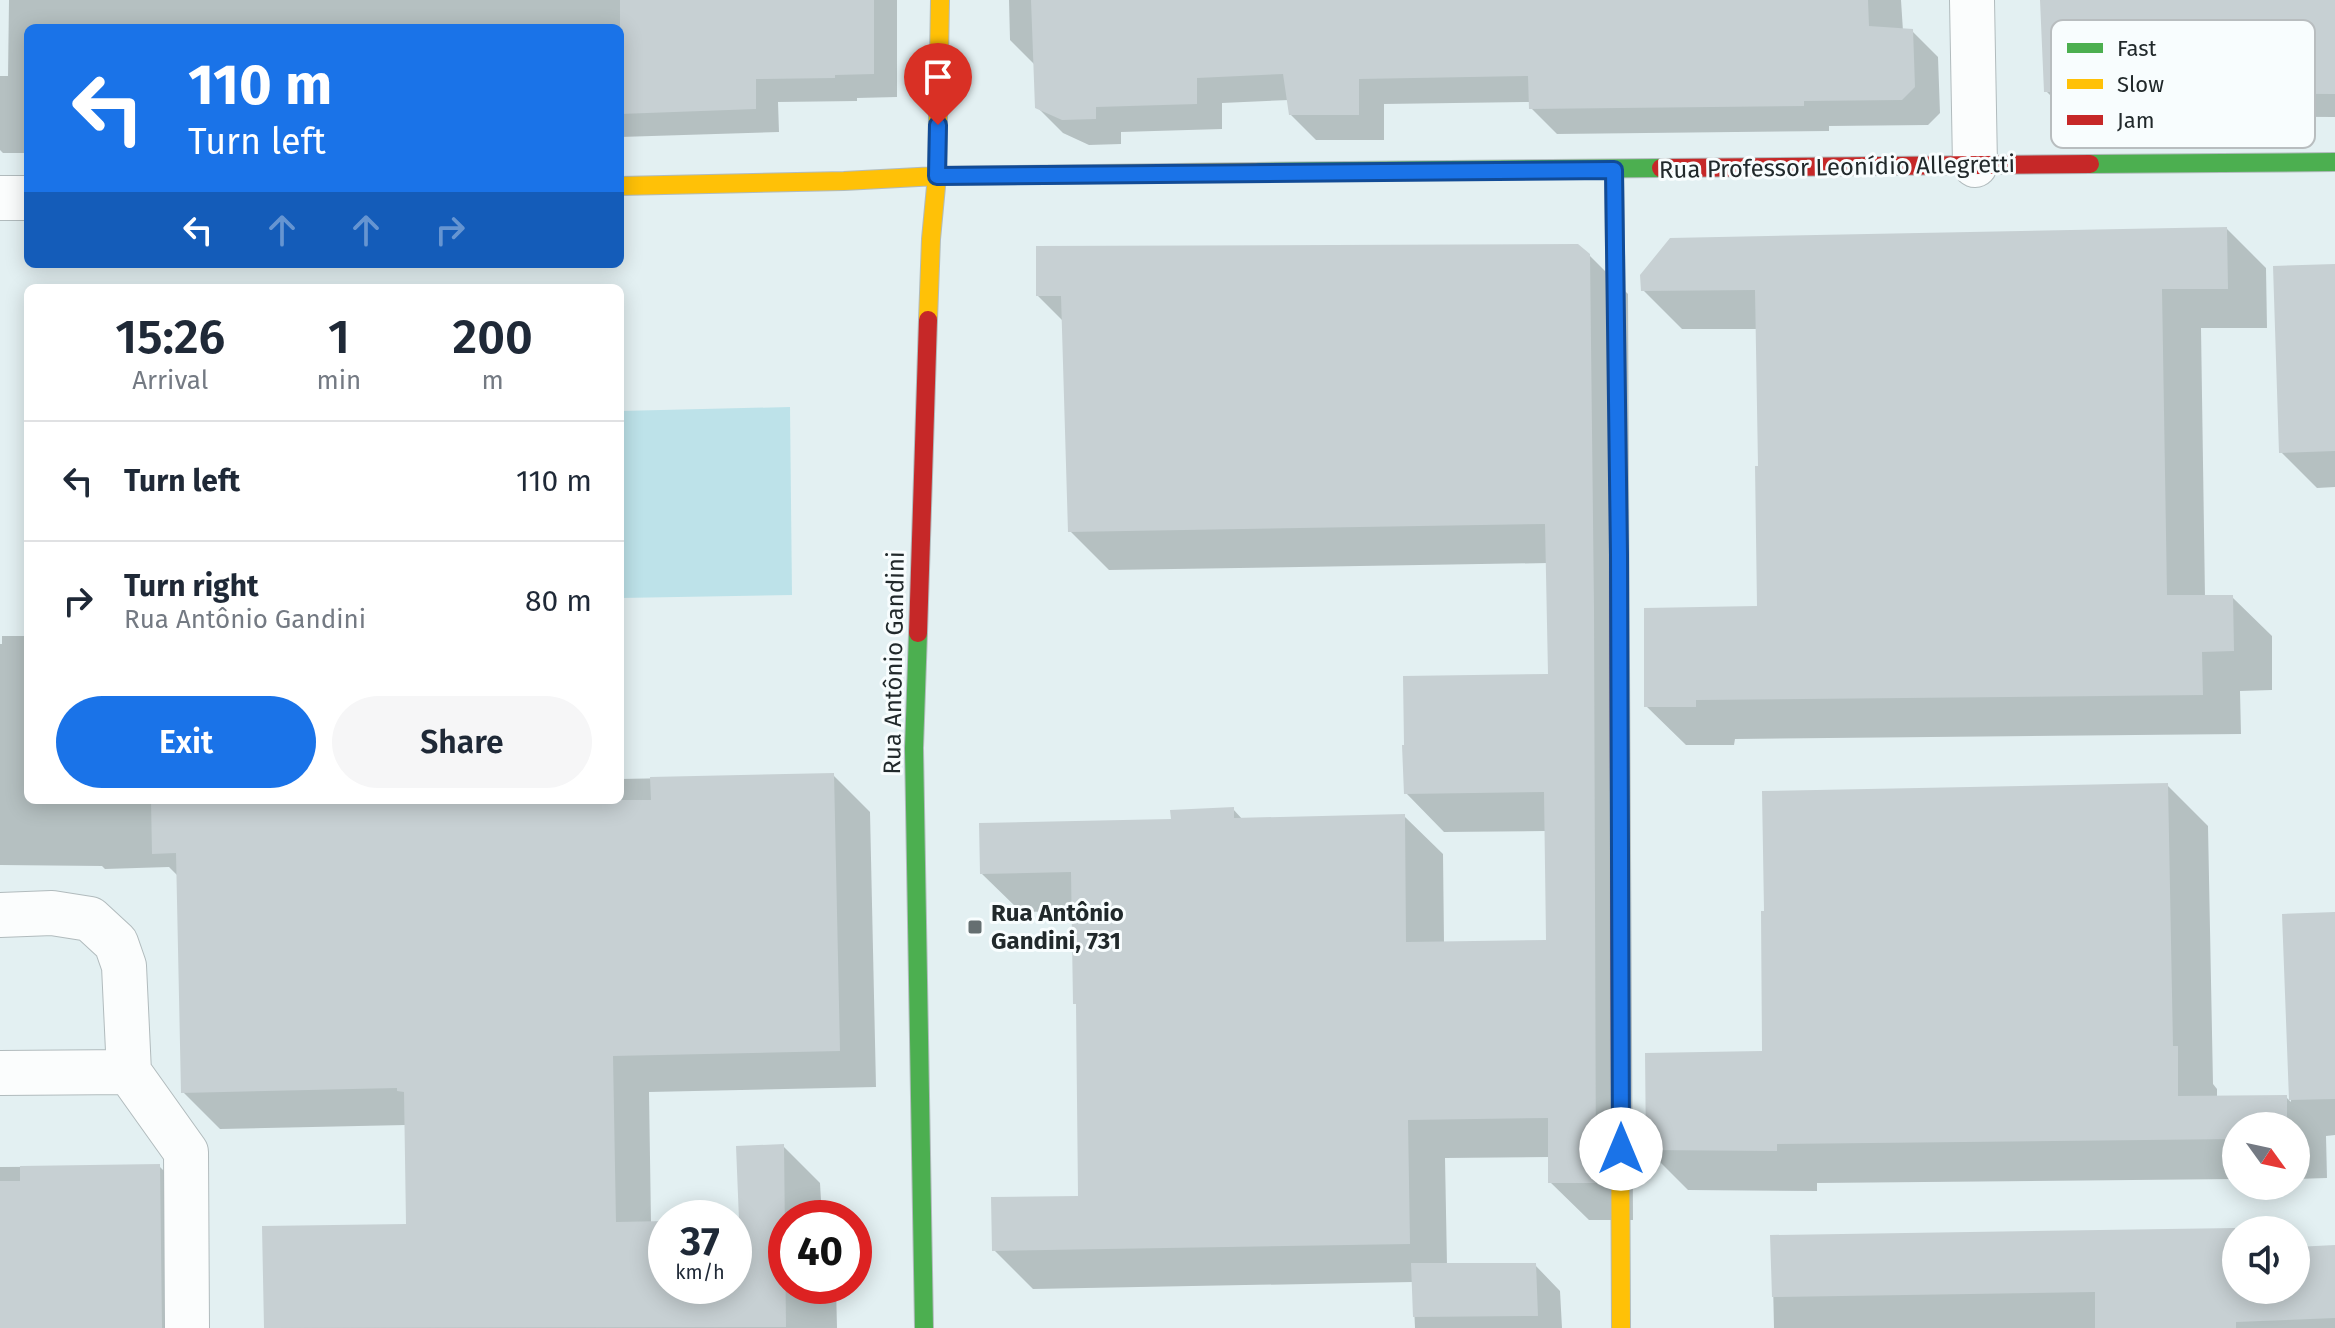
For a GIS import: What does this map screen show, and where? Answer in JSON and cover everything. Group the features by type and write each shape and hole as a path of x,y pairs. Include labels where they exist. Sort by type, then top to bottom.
{"street":[{"name":"Rua Antônio Gandini","path":"924,1328 914,748 931,239 937,176 940,0"},
{"path":"1972,0 1975,165"},
{"name":"Rua Professor Leonídio Allegretti","path":"624,186 937,176 2335,162"},
{"path":"1614,170 1619,571 1621,1328"},
{"path":"0,198 24,198"},
{"path":"0,915 52,913 90,919 116,943 124,966 129,1072 186,1152 187,1328"},
{"path":"0,1073 129,1072"}],"shaded area":[{"path":"790,407 792,595 624,598 624,411"}],"building":[{"path":"620,0 874,0 874,74 756,79 756,109 624,114 624,24 620,24"},
{"path":"1031,0 1868,0 1869,26 1913,29 1915,87 1902,100 1804,101 1804,106 1529,109 1528,76 1359,79 1359,115 1289,115 1283,74 1197,78 1197,104 1096,107 1096,119 1062,120 1035,108"},
{"path":"2040,0 2335,0 2335,94 2315,94 2315,20 2051,20 2051,92 2044,92"},
{"path":"2227,227 2228,289 2162,289 2167,595 2233,595 2234,651 2202,652 2203,695 1696,700 1696,707 1644,707 1644,608 1757,606 1755,290 1641,291 1640,275 1670,238"},
{"path":"1578,244 1590,254 1596,1183 1548,1183 1548,1118 1408,1120 1410,1244 992,1251 991,1197 1078,1196 1076,1004 1073,1004 1071,872 980,874 979,823 1171,819 1170,810 1234,807 1234,818 1405,814 1406,942 1546,940 1544,792 1404,794 1402,745 1403,676 1548,674 1545,524 1068,532 1061,296 1036,296 1036,246"},
{"path":"2335,264 2335,451 2279,453 2273,266"},
{"path":"834,773 840,1051 613,1056 616,1222 648,1221 648,1304 752,1304 752,1200 738,1200 736,1146 784,1144 785,1200 768,1200 768,1304 786,1304 786,1327 264,1328 262,1226 406,1224 404,1092 397,1091 397,1088 181,1093 176,853 152,854 151,804 624,804 624,800 651,800 650,777"},
{"path":"2168,783 2173,1046 2178,1046 2178,1096 2287,1095 2287,1112 2222,1112 2222,1139 1777,1144 1777,1151 1646,1150 1645,1053 1762,1051 1762,791"},
{"path":"2335,912 2335,1099 2289,1100 2282,914"},
{"path":"160,1164 162,1328 0,1328 0,1181 20,1181 20,1166"},
{"path":"2222,1228 2222,1304 2310,1304 2310,1246 2335,1245 2335,1318 2236,1322 2236,1328 2095,1328 2095,1292 1772,1297 1770,1235"},
{"path":"1411,1263 1536,1263 1538,1316 1413,1317"}],"traffic: fast":[{"path":"2090,164 2335,162"},
{"path":"1255,172 1661,168"},
{"path":"918,633 914,748 924,1328"}],"traffic: slow":[{"path":"928,320 937,176 940,0"},
{"path":"1614,170 1618,488"},
{"path":"624,186 937,176 1255,172"},
{"path":"1620,1100 1621,1328"}],"traffic: jam":[{"path":"1661,168 2090,164"},
{"path":"918,633 928,320"},
{"path":"1618,488 1620,1100"}],"place":[{"name":"Rua Antônio Gandini, 731","path":"975,927"}],"route":[{"path":"938,125 937,176 1614,170 1621,1149"}]}
